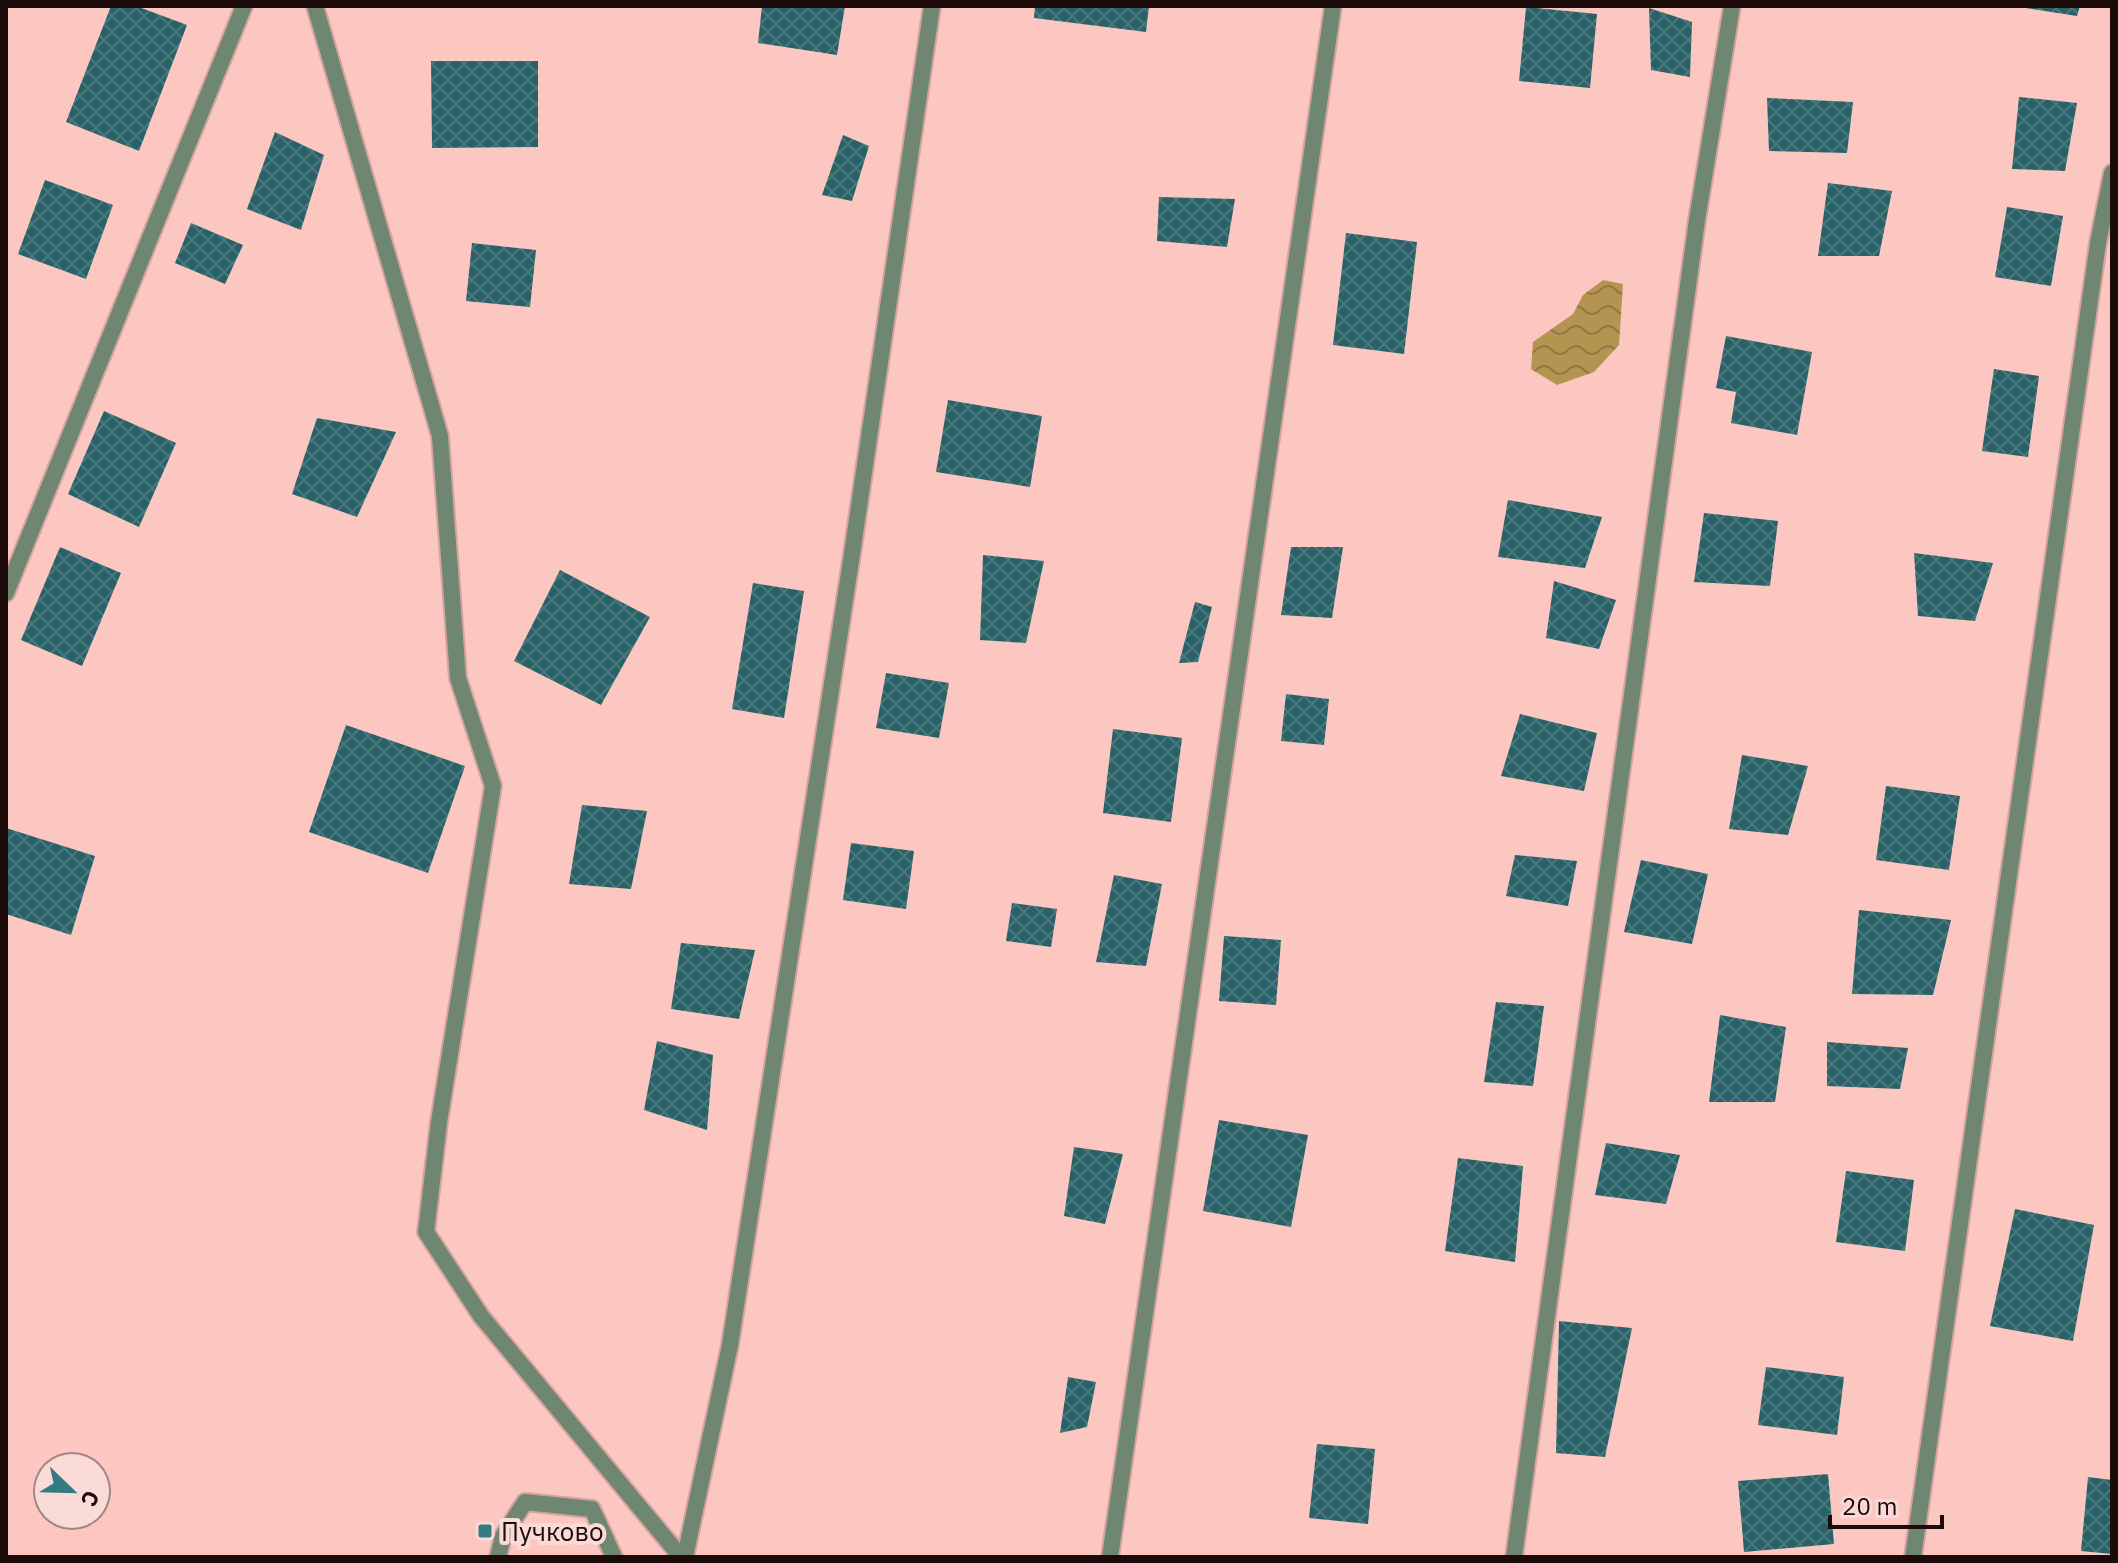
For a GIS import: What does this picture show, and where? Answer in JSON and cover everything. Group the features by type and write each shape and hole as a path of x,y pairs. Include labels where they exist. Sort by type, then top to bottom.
{"lane":[{"path":"6,593 244,6"},
{"path":"315,6 440,436 458,678 493,786 439,1122 426,1232 481,1316 683,1557"},
{"path":"683,1557 730,1345 852,554 932,6"},
{"path":"1110,1557 1333,6"},
{"path":"1514,1557 1697,220 1732,6"},
{"path":"1913,1557 2098,243 2112,173"},
{"path":"498,1557 503,1536 525,1502 592,1509 614,1557"}],"water":[{"path":"1603,280 1623,284 1619,345 1594,372 1557,385 1531,369 1533,342 1573,314 1583,295"}],"building":[{"path":"111,6 136,6 187,25 139,151 66,122"},
{"path":"762,6 845,6 837,55 758,43"},
{"path":"1035,6 1149,6 1146,32 1034,18"},
{"path":"2013,6 2080,6 2077,16"},
{"path":"1526,7 1597,14 1590,88 1519,81"},
{"path":"1649,8 1692,22 1690,77 1651,70"},
{"path":"431,61 538,61 538,147 432,148"},
{"path":"2019,97 2077,103 2065,171 2012,169"},
{"path":"1767,98 1853,102 1847,153 1769,151"},
{"path":"275,132 324,155 301,230 247,209"},
{"path":"843,135 869,146 852,201 822,195"},
{"path":"45,180 113,205 86,279 18,254"},
{"path":"1828,183 1892,191 1879,256 1818,256"},
{"path":"1159,197 1235,199 1227,247 1157,241"},
{"path":"2007,207 2063,216 2051,286 1995,277"},
{"path":"191,223 243,245 225,284 175,263"},
{"path":"1346,233 1417,242 1404,354 1333,345"},
{"path":"472,243 536,250 530,307 466,301"},
{"path":"1726,336 1812,352 1797,435 1731,423 1736,392 1716,388"},
{"path":"1994,369 2039,376 2028,457 1982,451"},
{"path":"948,400 1042,416 1030,487 936,472"},
{"path":"104,411 176,443 139,527 68,494"},
{"path":"317,418 396,432 357,517 292,494"},
{"path":"1508,500 1602,517 1585,568 1498,557"},
{"path":"1704,513 1778,521 1770,586 1694,582"},
{"path":"60,547 121,573 82,666 21,640"},
{"path":"1291,547 1343,547 1332,618 1281,615"},
{"path":"1914,553 1993,563 1975,621 1918,616"},
{"path":"983,555 1044,561 1026,643 980,640"},
{"path":"560,570 650,617 601,705 514,661"},
{"path":"1554,581 1616,600 1599,649 1546,638"},
{"path":"753,583 804,591 784,718 732,709"},
{"path":"1195,602 1212,607 1198,662 1179,663"},
{"path":"886,673 949,683 939,738 876,728"},
{"path":"1286,694 1329,699 1324,745 1281,741"},
{"path":"1520,714 1597,733 1584,791 1501,776"},
{"path":"346,725 465,766 428,873 309,832"},
{"path":"1113,729 1182,738 1171,822 1103,813"},
{"path":"1742,755 1808,766 1788,835 1729,829"},
{"path":"1886,786 1960,796 1949,870 1876,860"},
{"path":"582,805 647,811 631,889 569,884"},
{"path":"6,828 95,856 71,935 6,914"},
{"path":"851,843 914,851 906,909 843,900"},
{"path":"1515,855 1577,861 1568,906 1506,896"},
{"path":"1641,860 1708,874 1692,944 1624,932"},
{"path":"1114,875 1162,884 1146,966 1096,962"},
{"path":"1012,903 1057,909 1051,947 1006,941"},
{"path":"1859,910 1951,920 1933,995 1852,994"},
{"path":"1224,936 1281,940 1276,1005 1219,1001"},
{"path":"681,943 755,950 739,1019 671,1009"},
{"path":"1496,1002 1544,1006 1533,1086 1484,1082"},
{"path":"1720,1015 1786,1027 1775,1102 1709,1102"},
{"path":"657,1041 713,1055 707,1130 644,1110"},
{"path":"1827,1042 1908,1048 1900,1089 1827,1086"},
{"path":"1219,1120 1308,1135 1291,1227 1203,1211"},
{"path":"1606,1143 1680,1155 1666,1204 1595,1195"},
{"path":"1074,1147 1123,1154 1105,1224 1064,1216"},
{"path":"1458,1158 1523,1166 1515,1262 1445,1251"},
{"path":"1846,1171 1914,1180 1905,1251 1836,1242"},
{"path":"2015,1209 2094,1225 2073,1341 1990,1326"},
{"path":"1559,1321 1632,1328 1605,1457 1556,1453"},
{"path":"1766,1367 1844,1377 1837,1435 1758,1425"},
{"path":"1068,1377 1096,1382 1087,1427 1060,1433"},
{"path":"1317,1444 1375,1449 1368,1524 1309,1518"},
{"path":"1828,1474 1834,1544 1744,1552 1738,1481"},
{"path":"2088,1477 2112,1480 2112,1554 2081,1551"}],"place":[{"name":"Пучково","path":"485,1531"}]}
